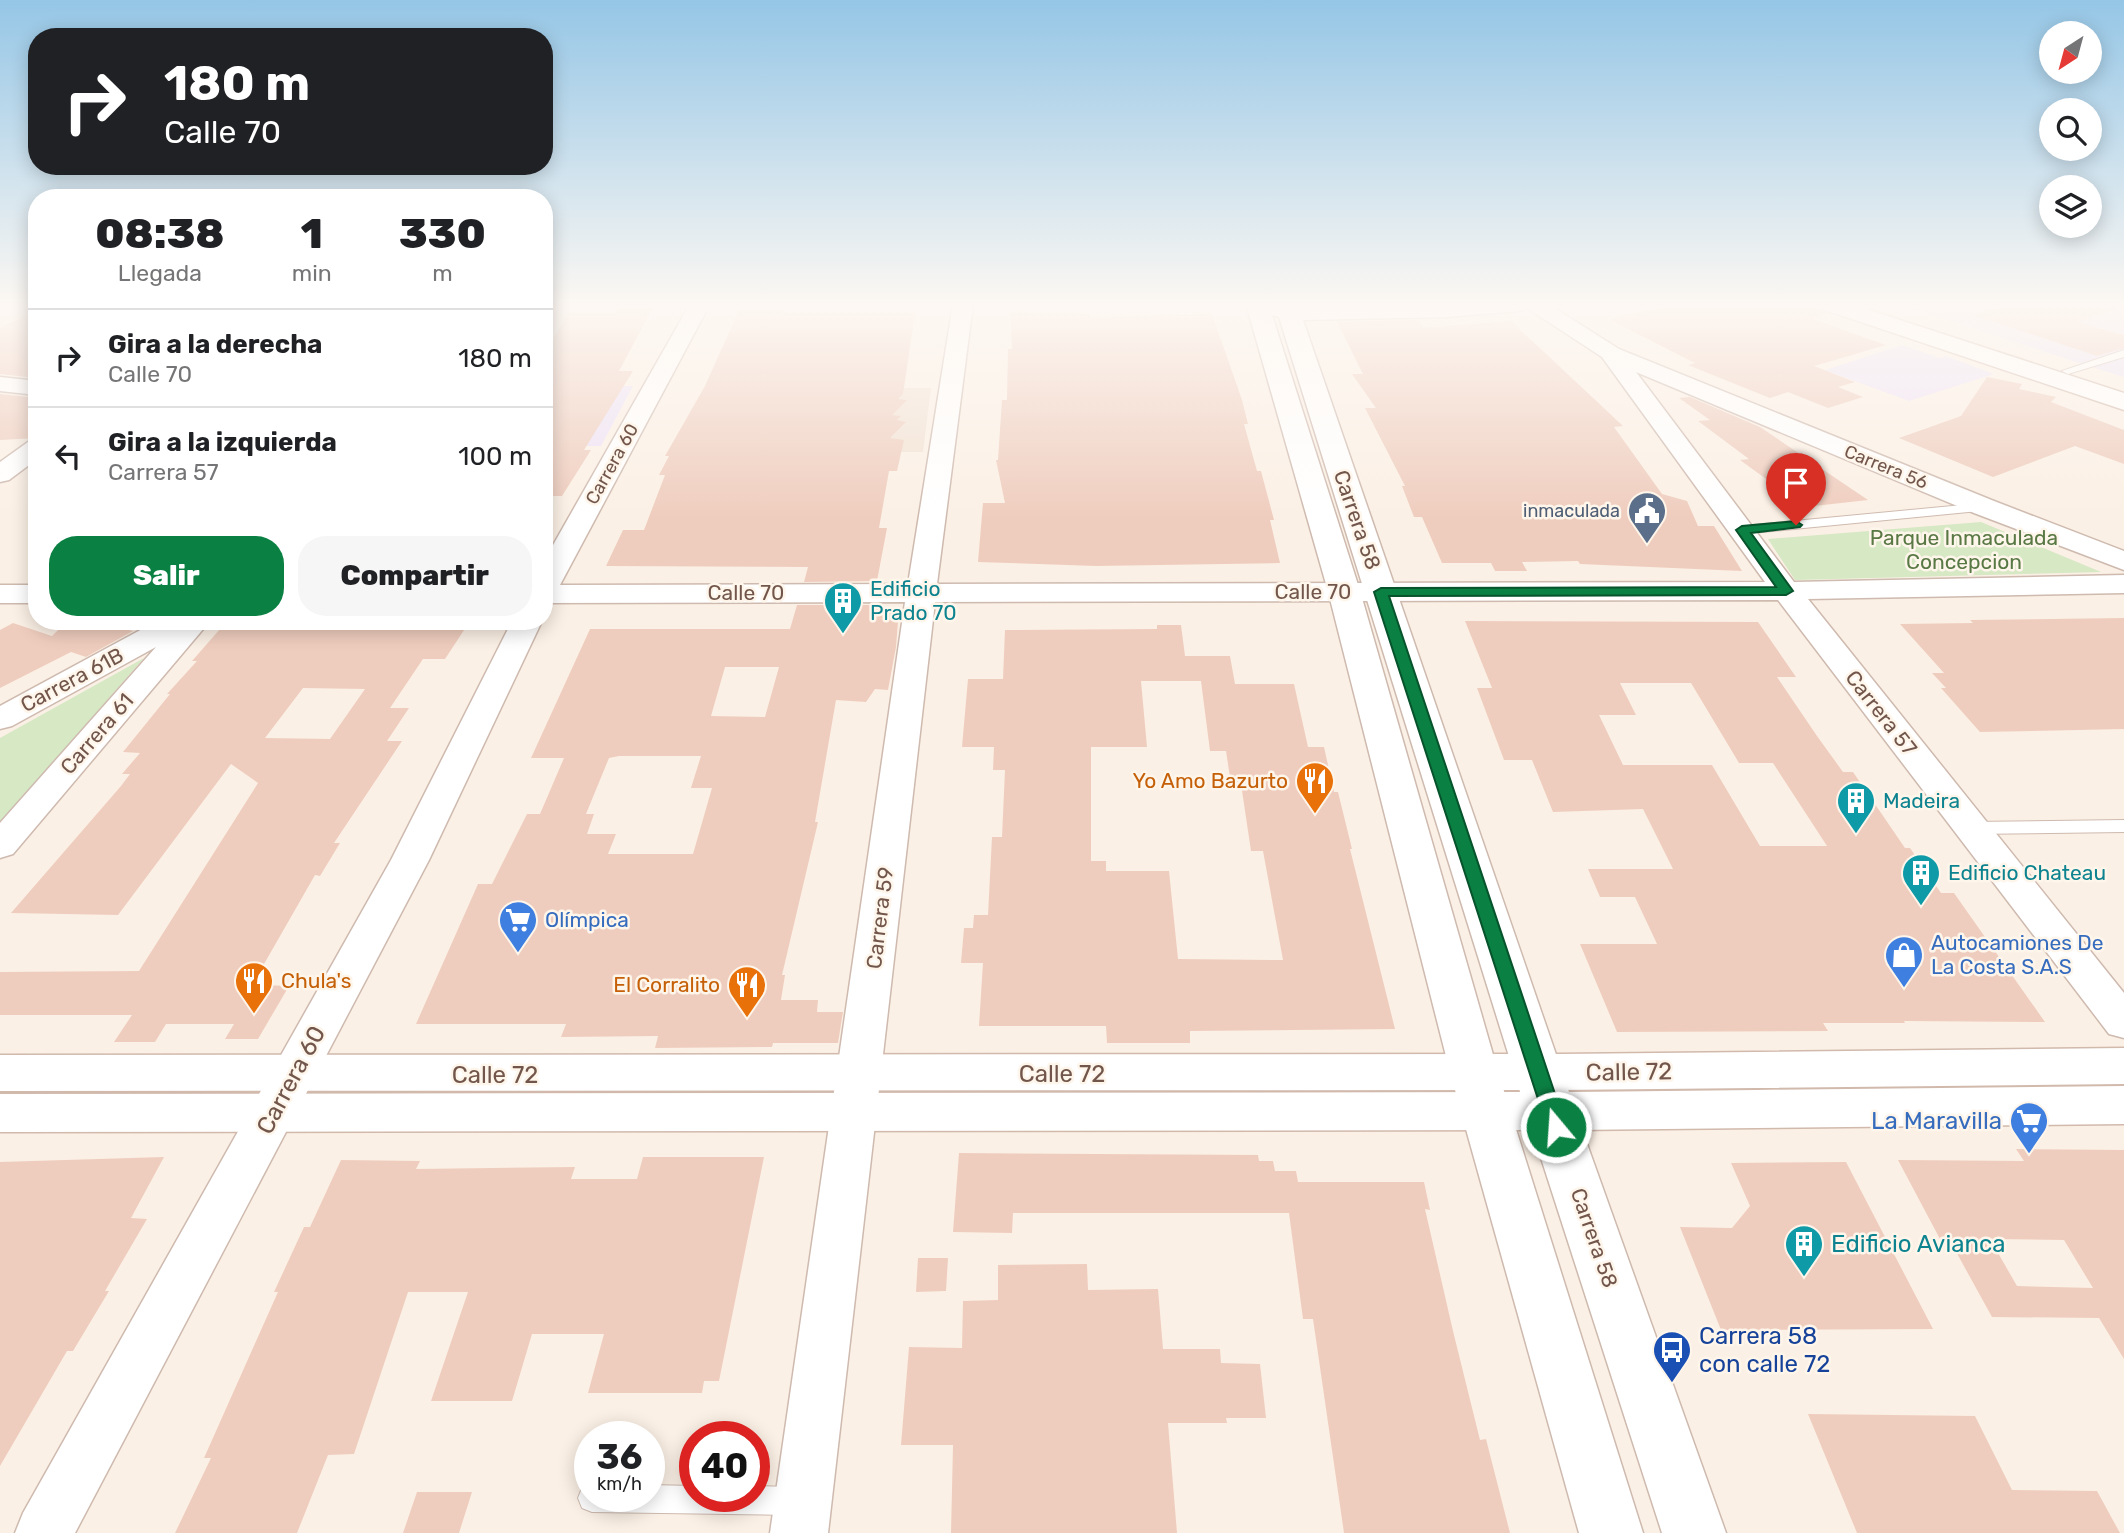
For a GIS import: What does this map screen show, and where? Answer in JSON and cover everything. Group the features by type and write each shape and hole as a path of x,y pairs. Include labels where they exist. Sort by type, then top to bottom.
{"street":[{"name":"Carrera 60","path":"553,571 660,376"},
{"name":"Carrera 59","path":"801,1517 953,376"},
{"name":"Carrera 58","path":"1283,376 1544,1091 1694,1533"},
{"name":"Carrera 58","path":"1301,376 1362,592 1480,1091 1611,1533"},
{"name":"Carrera 57","path":"1628,376 1786,591 2124,1023"},
{"name":"Carrera 56","path":"1665,376 1984,507 2124,561"},
{"path":"2045,376 2124,402"},
{"path":"2084,376 2124,389"},
{"path":"0,384 28,387"},
{"path":"1645,397 1651,388 1664,386 1703,392"},
{"path":"0,450 28,448"},
{"path":"0,474 28,454"},
{"name":"Calle 70","path":"553,594 1786,591 2124,583"},
{"path":"0,594 28,594"},
{"name":"Carrera 61B","path":"0,719 163,630"},
{"name":"Carrera 61","path":"0,846 187,630"},
{"name":"Carrera 60","path":"44,1533 410,860 523,630"},
{"name":"Calle 72","path":"1544,1091 2124,1066"},
{"name":"Calle 72","path":"0,1073 285,1094"},
{"name":"Calle 72","path":"0,1112 285,1094 1544,1091 2124,1105"}],"lane":[{"path":"1742,530 1984,507"},
{"path":"1970,828 2124,826"},
{"path":"665,1505 801,1517"}],"shaded area":[{"path":"1840,376 1989,376 1909,401"},
{"path":"553,386 633,386 601,446 553,446"},
{"path":"788,388 931,388 923,452 769,452"}],"green space":[{"name":"Parque Inmaculada Concepcion","path":"1981,522 2101,572 1795,580 1768,539"},
{"path":"144,658 0,823 0,738"}],"building":[{"path":"553,376 630,376 584,450 591,450 562,496 553,496"},
{"path":"710,376 906,376 903,394 898,399 907,400 892,415 901,416 897,420 906,422 890,438 904,440 897,471 889,471 879,528 887,528 877,581 804,582 808,567 606,566 623,530 644,530 665,475 659,475 669,456 665,456"},
{"path":"1007,376 1233,376 1248,424 1244,424 1257,471 1261,471 1274,520 1270,520 1280,563 1096,566 978,562 983,503 1005,503 996,460 1002,400 1007,400"},
{"path":"1353,376 1569,376 1623,426 1614,427 1662,494 1687,501 1698,526 1714,526 1742,571 1580,564 1578,561 1522,562 1527,571 1495,571 1491,563 1442,563 1422,517 1414,517 1402,486 1405,486 1365,408 1376,408"},
{"path":"1714,376 1838,376 1855,382 1838,387 1863,397 1828,408 1788,392 1770,398"},
{"path":"1987,377 2022,384 2019,389 2056,397 2051,402 2124,430 2124,464 2075,446 1993,477 1899,438 1961,416"},
{"path":"0,394 28,397 28,438 0,440"},
{"path":"1690,397 1760,427 1868,500 1805,507 1740,460 1749,459 1698,421 1710,420 1679,398"},
{"path":"797,605 873,605 872,608 899,609 896,647 888,690 875,689 866,702 836,700 815,822 818,822 782,975 785,975 781,1000 818,1000 817,1012 843,1012 838,1043 773,1043 772,1047 655,1048 658,1036 561,1037 566,1024 416,1024 478,884 492,884 527,814 540,814 564,758 531,758 590,629 790,629","holes":["725,667 779,667 765,717 711,716","701,756 691,788 712,788 693,854 608,854 616,834 587,834 594,814 586,814 609,758"]},
{"path":"2124,618 2124,729 1980,732 1941,688 1946,688 1932,673 1944,673 1900,624 1973,623 1970,620"},
{"path":"1465,621 1758,622 1796,677 1777,677 1817,736 1843,772 1853,772 1905,848 1910,848 1941,893 1954,893 2045,1022 1904,1021 1905,1023 1823,1023 1828,1031 1617,1032 1580,944 1657,944 1635,897 1600,897 1588,869 1673,869 1643,809 1553,812 1532,760 1504,760 1477,688 1492,688","holes":["1620,683 1691,683 1739,763 1773,763 1827,846 1760,846 1712,765 1623,765 1599,715 1636,715"]},
{"path":"13,623 52,636 58,630 133,631 86,657 71,652 0,688 0,630"},
{"path":"1157,625 1181,625 1185,656 1230,656 1235,684 1294,684 1308,747 1324,747 1334,792 1338,792 1395,1029 1190,1031 1190,1043 1107,1043 1106,1026 979,1026 983,963 961,963 964,928 973,928 974,915 988,915 992,837 1002,837 1005,770 993,770 994,747 962,747 968,679 1003,679 1005,630 1157,629","holes":["1141,681 1201,681 1210,751 1226,751 1231,784 1241,784 1251,851 1263,851 1283,960 1178,959 1169,871 1106,871 1106,861 1091,861 1091,747 1147,747"]},
{"path":"219,630 464,630 445,659 423,659 390,708 409,708 387,741 402,741 334,843 340,843 320,876 315,875 256,978 268,978 264,985 289,986 258,1039 225,1039 234,1024 166,1024 155,1042 114,1042 132,1015 0,1015 0,972 139,971 258,783 231,764 118,915 11,913 130,774 122,774 140,753 123,752 170,694 167,694 197,661 192,661","holes":["303,688 365,689 330,739 265,738"]},
{"path":"2016,1149 2124,1150 2124,1359 2099,1318 1992,1317 1949,1239 1940,1239 1898,1160 2024,1161","holes":["1990,1239 2064,1240 2093,1288 2017,1286"]},
{"path":"959,1153 1258,1155 1259,1161 1273,1161 1275,1171 1296,1171 1298,1182 1424,1182 1430,1210 1425,1209 1453,1331 1480,1440 1486,1439 1510,1533 1344,1533 1313,1319 1303,1319 1289,1213 1013,1213 1012,1233 953,1232"},
{"path":"164,1157 131,1218 147,1219 105,1291 109,1291 73,1351 67,1351 0,1466 0,1162"},
{"path":"643,1157 764,1157 719,1381 704,1381 702,1393 588,1393 604,1334 532,1334 512,1401 431,1401 468,1292 408,1292 354,1454 328,1455 297,1533 175,1533 211,1458 204,1458 278,1292 274,1292 304,1227 310,1227 341,1160 420,1161 416,1169 575,1167 571,1179 637,1179"},
{"name":"Edificio Avianca","path":"1846,1162 1933,1329 1721,1330 1680,1227 1732,1228 1750,1206 1731,1163"},
{"path":"918,1258 948,1258 946,1291 916,1292"},
{"path":"1087,1264 1088,1290 1158,1289 1163,1349 1220,1349 1221,1363 1260,1364 1266,1418 1226,1418 1227,1423 1168,1423 1177,1533 951,1533 953,1445 901,1445 909,1347 962,1348 963,1301 998,1300 998,1265"},
{"path":"1808,1414 1975,1416 2012,1490 2097,1491 2120,1533 1857,1533"},
{"path":"417,1492 472,1492 459,1533 403,1533"}],"place":[{"name":"inmaculada","path":"1647,545"},
{"name":"Edificio Prado 70","path":"843,635"},
{"name":"Yo Amo Bazurto","path":"1315,815"},
{"name":"Madeira","path":"1856,835"},
{"name":"Edificio Chateau","path":"1921,907"},
{"name":"Olímpica","path":"518,954"},
{"name":"Autocamiones De La Costa S.A.S","path":"1904,989"},
{"name":"Chula's","path":"254,1015"},
{"name":"El Corralito","path":"747,1019"},
{"name":"La Maravilla","path":"2029,1155"},
{"name":"Edificio Avianca","path":"1804,1278"},
{"name":"Carrera 58 con calle 72","path":"1672,1384"}],"route":[{"path":"1556,1127 1381,592 1786,591 1742,530 1796,525"}]}
